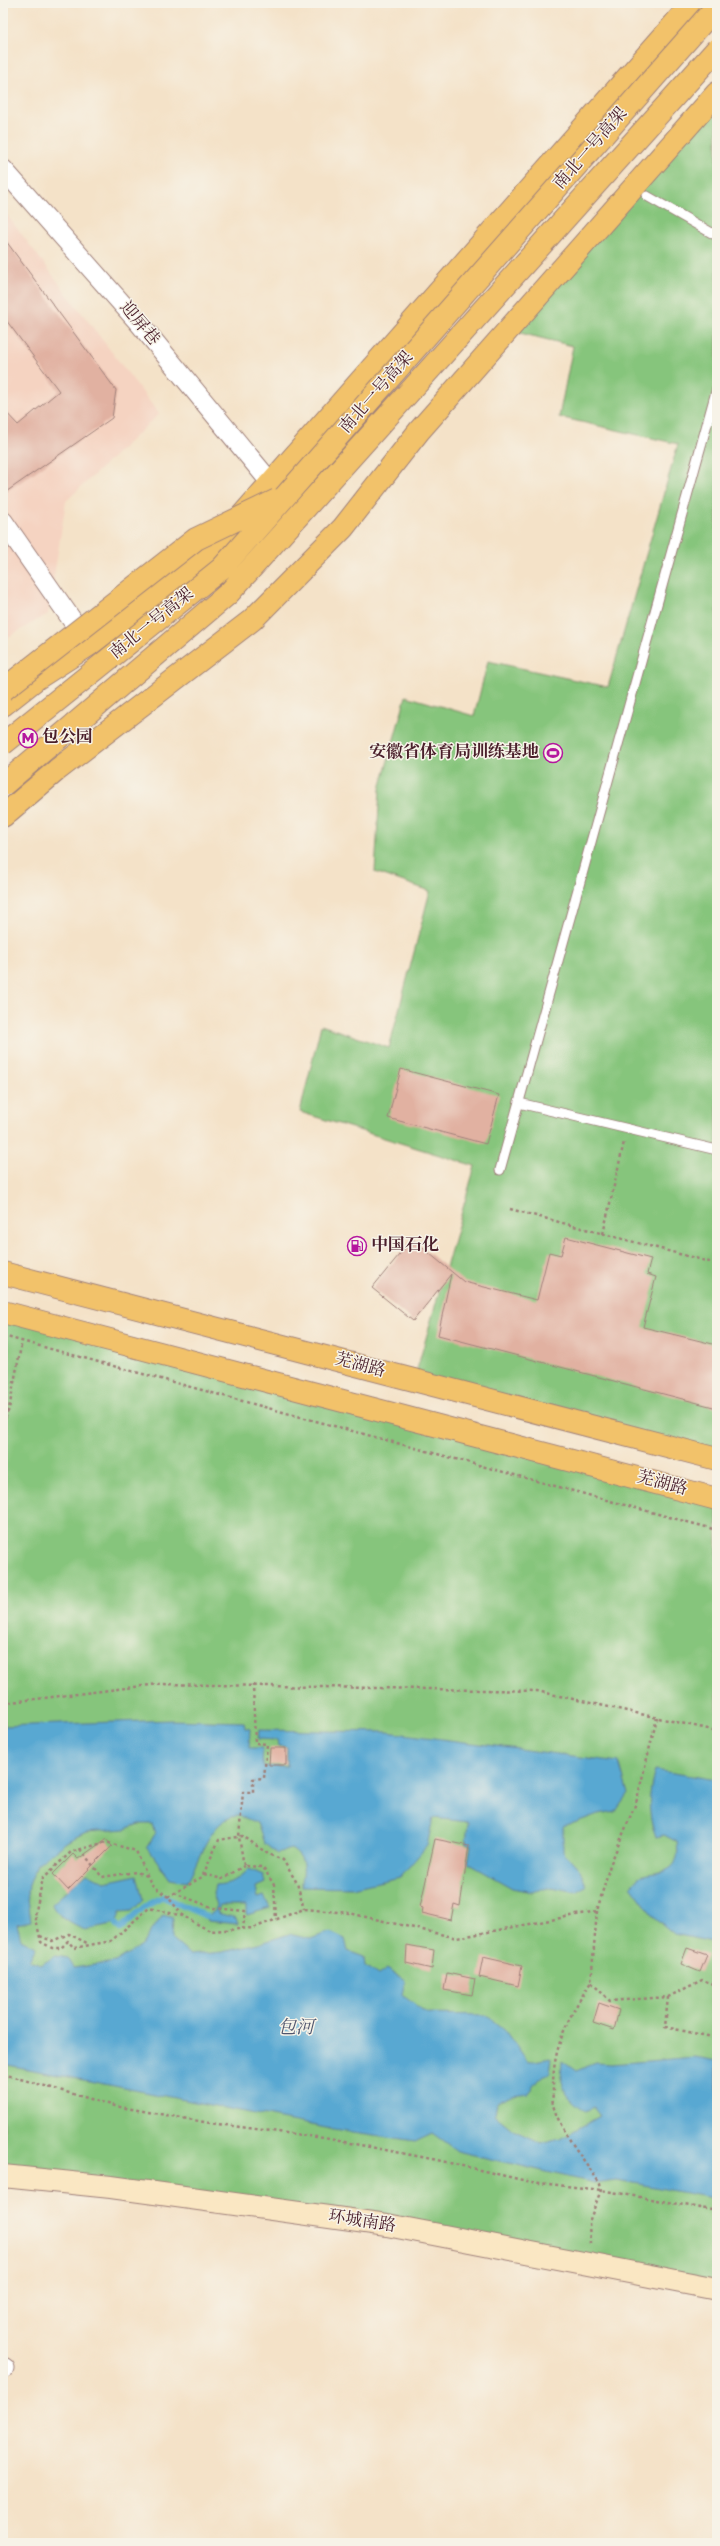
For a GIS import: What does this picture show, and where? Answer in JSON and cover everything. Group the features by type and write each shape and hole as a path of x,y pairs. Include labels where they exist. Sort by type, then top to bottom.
{"main road":[{"path":"3,705 36,679 89,645 208,553 278,489 693,3"},
{"name":"南北一号高架","path":"3,744 222,568 278,489 717,6"},
{"name":"南北一号高架","path":"3,785 229,593 717,49"},
{"path":"3,816 57,770 252,620 343,528 419,431 717,93"},
{"path":"419,431 497,361 717,111"},
{"path":"3,680 278,489"},
{"path":"3,690 196,539 278,489"},
{"name":"芜湖路","path":"3,1273 717,1459"},
{"name":"芜湖路","path":"3,1312 717,1499"}],"street":[{"name":"迎屏巷","path":"3,169 139,323 278,489"},
{"path":"3,521 89,645"},
{"name":"环城南路","path":"3,2176 110,2187 387,2225 717,2289"}],"lane":[{"path":"647,196 717,236"},
{"path":"500,1170 717,388"},
{"path":"519,1102 717,1150"}],"path":[{"path":"603,1234 628,1128"},
{"path":"510,1209 717,1264"},
{"path":"3,1336 717,1530"},
{"path":"3,1424 9,1410 22,1341"},
{"path":"3,1703 159,1684 253,1684 537,1691 717,1731"},
{"path":"244,1866 239,1837 243,1792 253,1792 253,1779 264,1778 266,1744 255,1743 253,1684"},
{"path":"590,2264 589,2222 601,2190 600,2184 565,2129 553,2105 553,2077 555,2062 567,2020 591,1982 597,1911 610,1865 636,1803 657,1718"},
{"path":"168,1896 202,1878 219,1840 243,1836 268,1854 283,1860 297,1883 304,1909"},
{"path":"183,1916 168,1896 151,1884 136,1851 106,1842 71,1852 43,1878 35,1915 41,1942 52,1948 61,1948 68,1941 74,1948 111,1941 149,1908 183,1916 210,1931 253,1928 304,1909 349,1913 457,1938 597,1911"},
{"path":"80,1849 102,1877 136,1872 148,1876"},
{"path":"204,1874 222,1879 244,1866 263,1867 274,1886 276,1919"},
{"path":"174,1893 214,1908 245,1911 243,1929"},
{"path":"40,1936 52,1941 69,1934 89,1945"},
{"path":"591,1982 610,2001 668,1997 702,1980 717,1985"},
{"path":"668,1997 665,2027 717,2038"},
{"path":"3,2074 114,2106 210,2123 324,2138 436,2160 531,2182 601,2190 717,2211"}],"shaded area":[{"path":"3,210 159,414 66,501 48,614 3,640"}],"green space":[{"name":"安徽省体育局训练基地","path":"717,93 717,1459 414,1380 475,1166 300,1112 321,1025 389,1048 430,891 375,872 380,789 406,696 474,716 488,661 608,687 678,444 559,417 573,346 508,330"},
{"path":"3,1312 717,1499 717,2291 440,2241 3,2174"}],"water":[{"name":"包河","path":"171,1720 244,1722 245,1728 250,1729 249,1748 263,1748 262,1766 287,1767 287,1747 278,1746 277,1740 258,1739 259,1730 387,1732 619,1762 628,1794 616,1811 598,1814 563,1827 563,1851 580,1870 586,1885 577,1892 552,1887 532,1892 512,1888 468,1863 471,1845 466,1844 468,1822 433,1818 427,1846 400,1877 352,1888 301,1887 303,1866 300,1857 291,1849 277,1854 264,1843 257,1823 239,1816 228,1819 219,1825 212,1833 187,1882 170,1879 147,1847 155,1834 152,1824 139,1824 125,1829 86,1832 68,1841 37,1864 27,1891 31,1921 17,1924 21,1939 36,1947 29,1961 41,1965 55,1956 68,1958 74,1968 115,1962 141,1946 163,1915 173,1918 172,1939 190,1955 222,1952 258,1944 289,1934 310,1939 330,1932 345,1939 348,1951 364,1957 365,1966 378,1975 387,1969 405,1980 402,1995 428,2014 486,2015 507,2032 528,2062 551,2058 549,2073 542,2076 529,2093 512,2095 497,2102 495,2115 513,2130 541,2143 561,2138 600,2116 593,2107 586,2111 568,2096 563,2085 562,2061 576,2071 596,2063 612,2064 694,2057 717,2061 717,2199 617,2180 594,2183 457,2151 432,2133 415,2141 326,2128 3,2064 3,1726"},
{"path":"655,1770 717,1780 717,1943 674,1934 654,1917 631,1886 641,1875 664,1871 670,1868 677,1859 677,1842 664,1835 656,1837 653,1828 650,1811 650,1796"},
{"path":"249,1869 263,1875 265,1883 256,1887 258,1898 264,1896 270,1908 247,1915 247,1905 220,1905 217,1913 236,1918 238,1924 208,1921 206,1916 215,1911 217,1905 213,1894 215,1885 226,1884 234,1881"},
{"path":"87,1873 105,1882 137,1875 143,1900 132,1911 120,1912 118,1920 115,1922 86,1930 82,1929 61,1916 52,1904"}],"building":[{"path":"3,237 116,390 112,418 3,494 3,409 18,425 59,391 3,316"},
{"path":"401,1069 499,1095 486,1144 388,1118"},
{"path":"566,1237 651,1259 647,1274 656,1277 643,1327 717,1345 717,1408 438,1335 451,1274 413,1321 372,1288 412,1239 464,1282 537,1300 549,1252 561,1255"},
{"path":"270,1748 286,1748 286,1765 269,1765"},
{"path":"106,1839 112,1846 68,1890 53,1874 73,1854 78,1859"},
{"path":"435,1839 469,1846 460,1906 454,1904 451,1920 422,1913 423,1908 420,1907"},
{"path":"407,1945 434,1950 432,1969 406,1963"},
{"path":"687,1948 707,1955 700,1972 681,1964"},
{"path":"483,1957 522,1966 518,1986 479,1977"},
{"path":"447,1973 475,1979 472,1995 444,1990"},
{"path":"599,2003 619,2010 614,2030 593,2023"}],"waterway":[{"path":"115,1923 120,1929 144,1907 163,1897 206,1916"}],"place":[{"name":"包公园","path":"28,738"},
{"name":"安徽省体育局训练基地","path":"553,753"},
{"name":"中国石化","path":"357,1246"}]}
